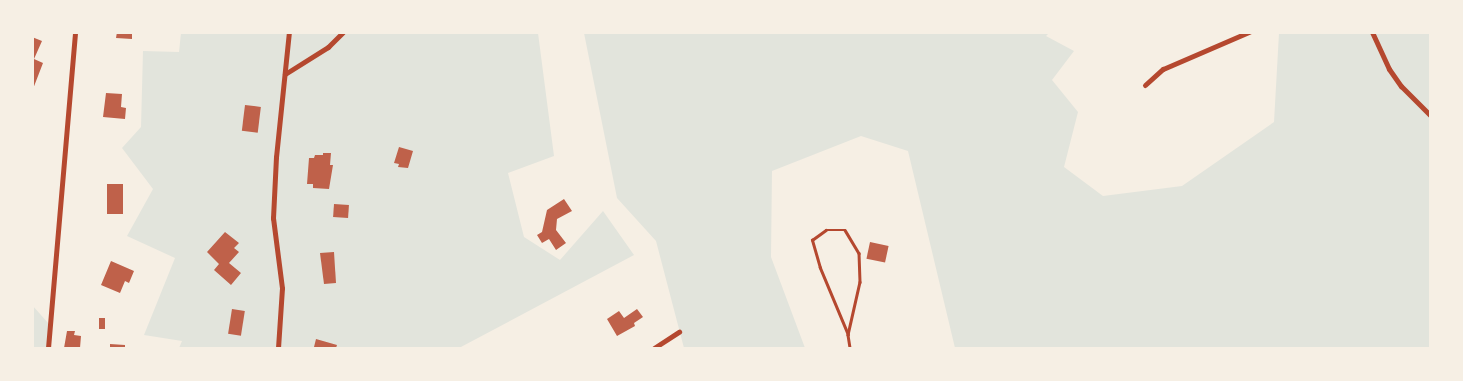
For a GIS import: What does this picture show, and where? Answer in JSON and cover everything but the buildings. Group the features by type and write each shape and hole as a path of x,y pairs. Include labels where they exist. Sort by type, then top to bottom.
{"street":[{"path":"48,348 75,32"},
{"path":"278,348 282,288 273,218 288,32"},
{"path":"284,74 328,47 343,32"},
{"path":"1145,85 1163,69 1248,32"},
{"path":"1372,32 1389,70 1401,86 1430,115"},
{"path":"654,348 679,332"}],"lane":[{"path":"848,335 860,282 859,253 845,230 826,230 812,240 820,268 848,335 850,348"}],"shaded area":[{"path":"181,33 538,33 554,156 508,173 524,237 560,260 603,211 634,255 459,348 179,348 182,341 144,335 175,258 127,236 153,189 122,148 141,127 143,51 179,52"},
{"path":"584,33 1049,33 1046,36 1074,51 1052,80 1078,112 1064,167 1103,196 1182,186 1274,122 1279,33 1430,33 1430,348 955,348 908,151 861,136 772,171 771,257 805,348 684,348 656,241 617,198"},
{"path":"32,305 49,324 48,348 33,348"}]}
